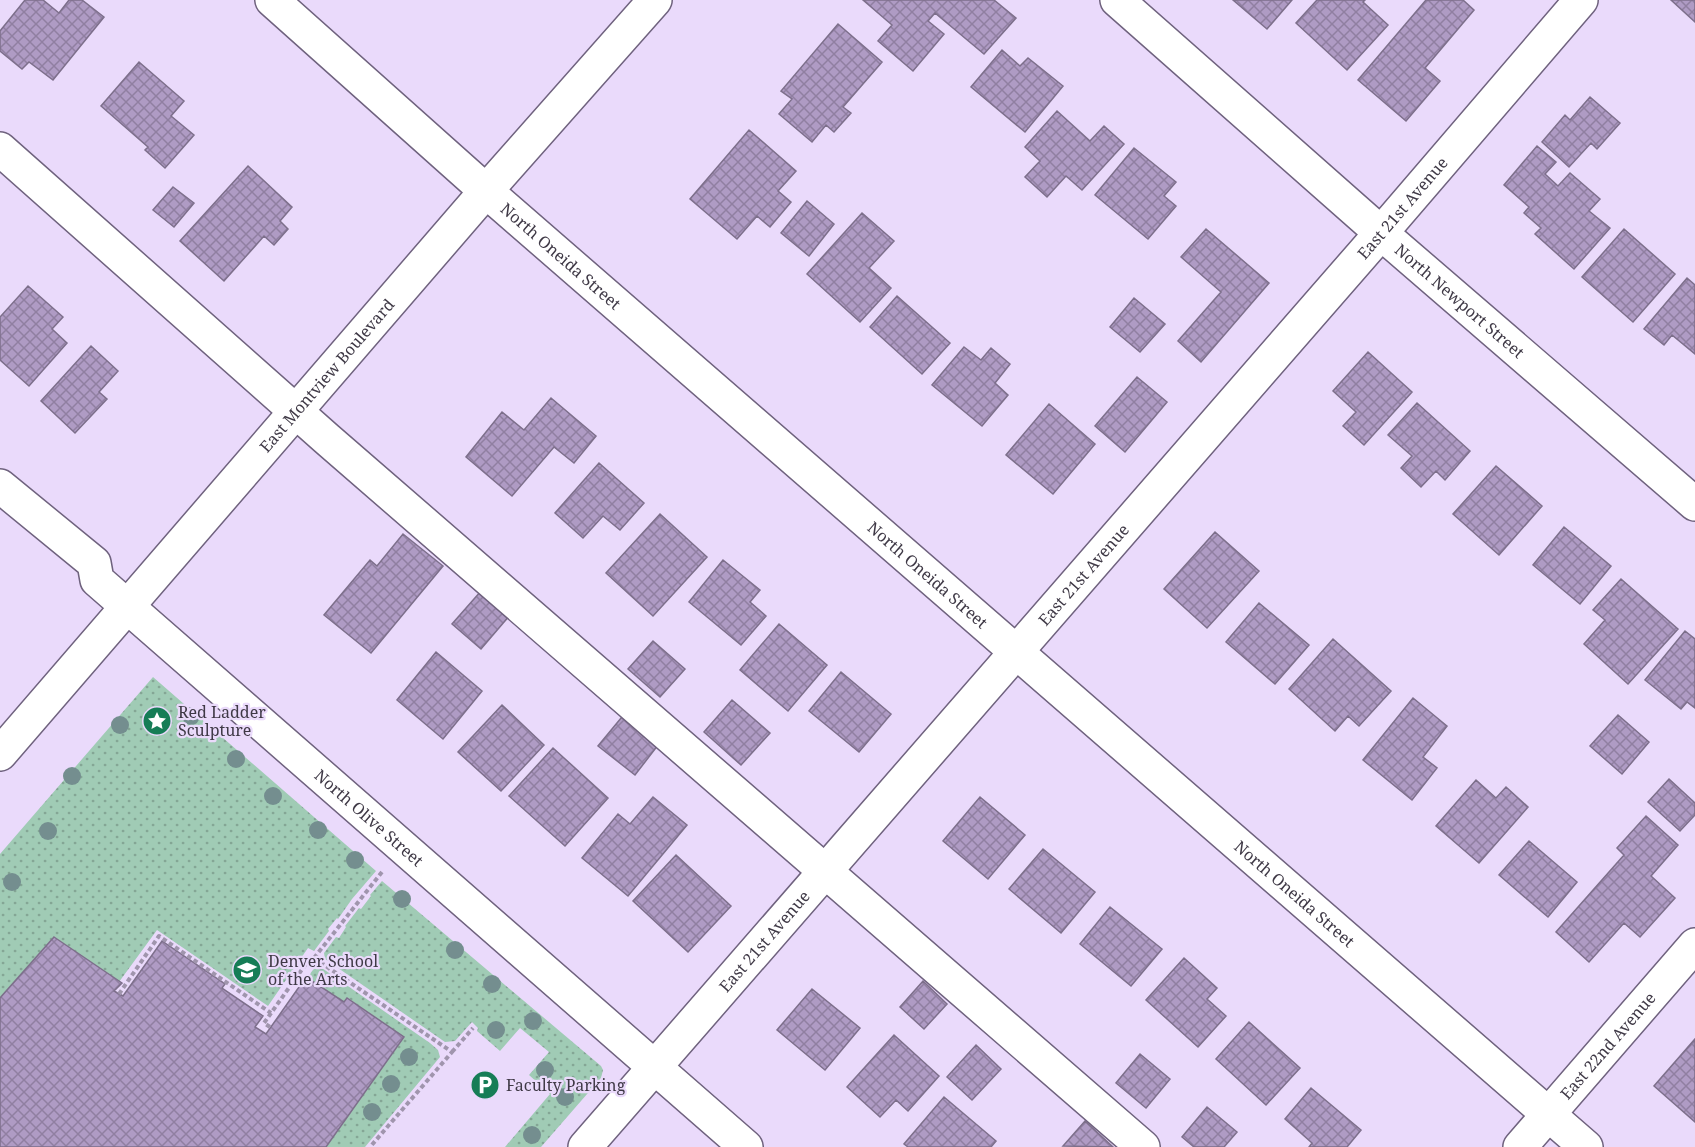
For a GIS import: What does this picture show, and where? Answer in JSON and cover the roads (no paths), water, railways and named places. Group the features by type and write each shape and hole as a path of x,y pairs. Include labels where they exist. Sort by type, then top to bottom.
{"street":[{"name":"North Oneida Street","path":"272,0 486,191 1586,1147"},
{"name":"East Montview Boulevard","path":"0,754 486,191 655,0"},
{"name":"North Newport Street","path":"1117,0 1381,233 1695,504"},
{"name":"East 21st Avenue","path":"585,1147 1581,0"},
{"path":"0,149 296,412 1143,1147"},
{"name":"North Olive Street","path":"0,486 94,562 97,580 746,1147"},
{"name":"East 22nd Avenue","path":"1520,1147 1695,945"}],"place":[{"name":"Red Ladder Sculpture","path":"157,721"},
{"name":"Denver School of the Arts","path":"247,970"},
{"name":"Faculty Parking","path":"485,1085"}]}
